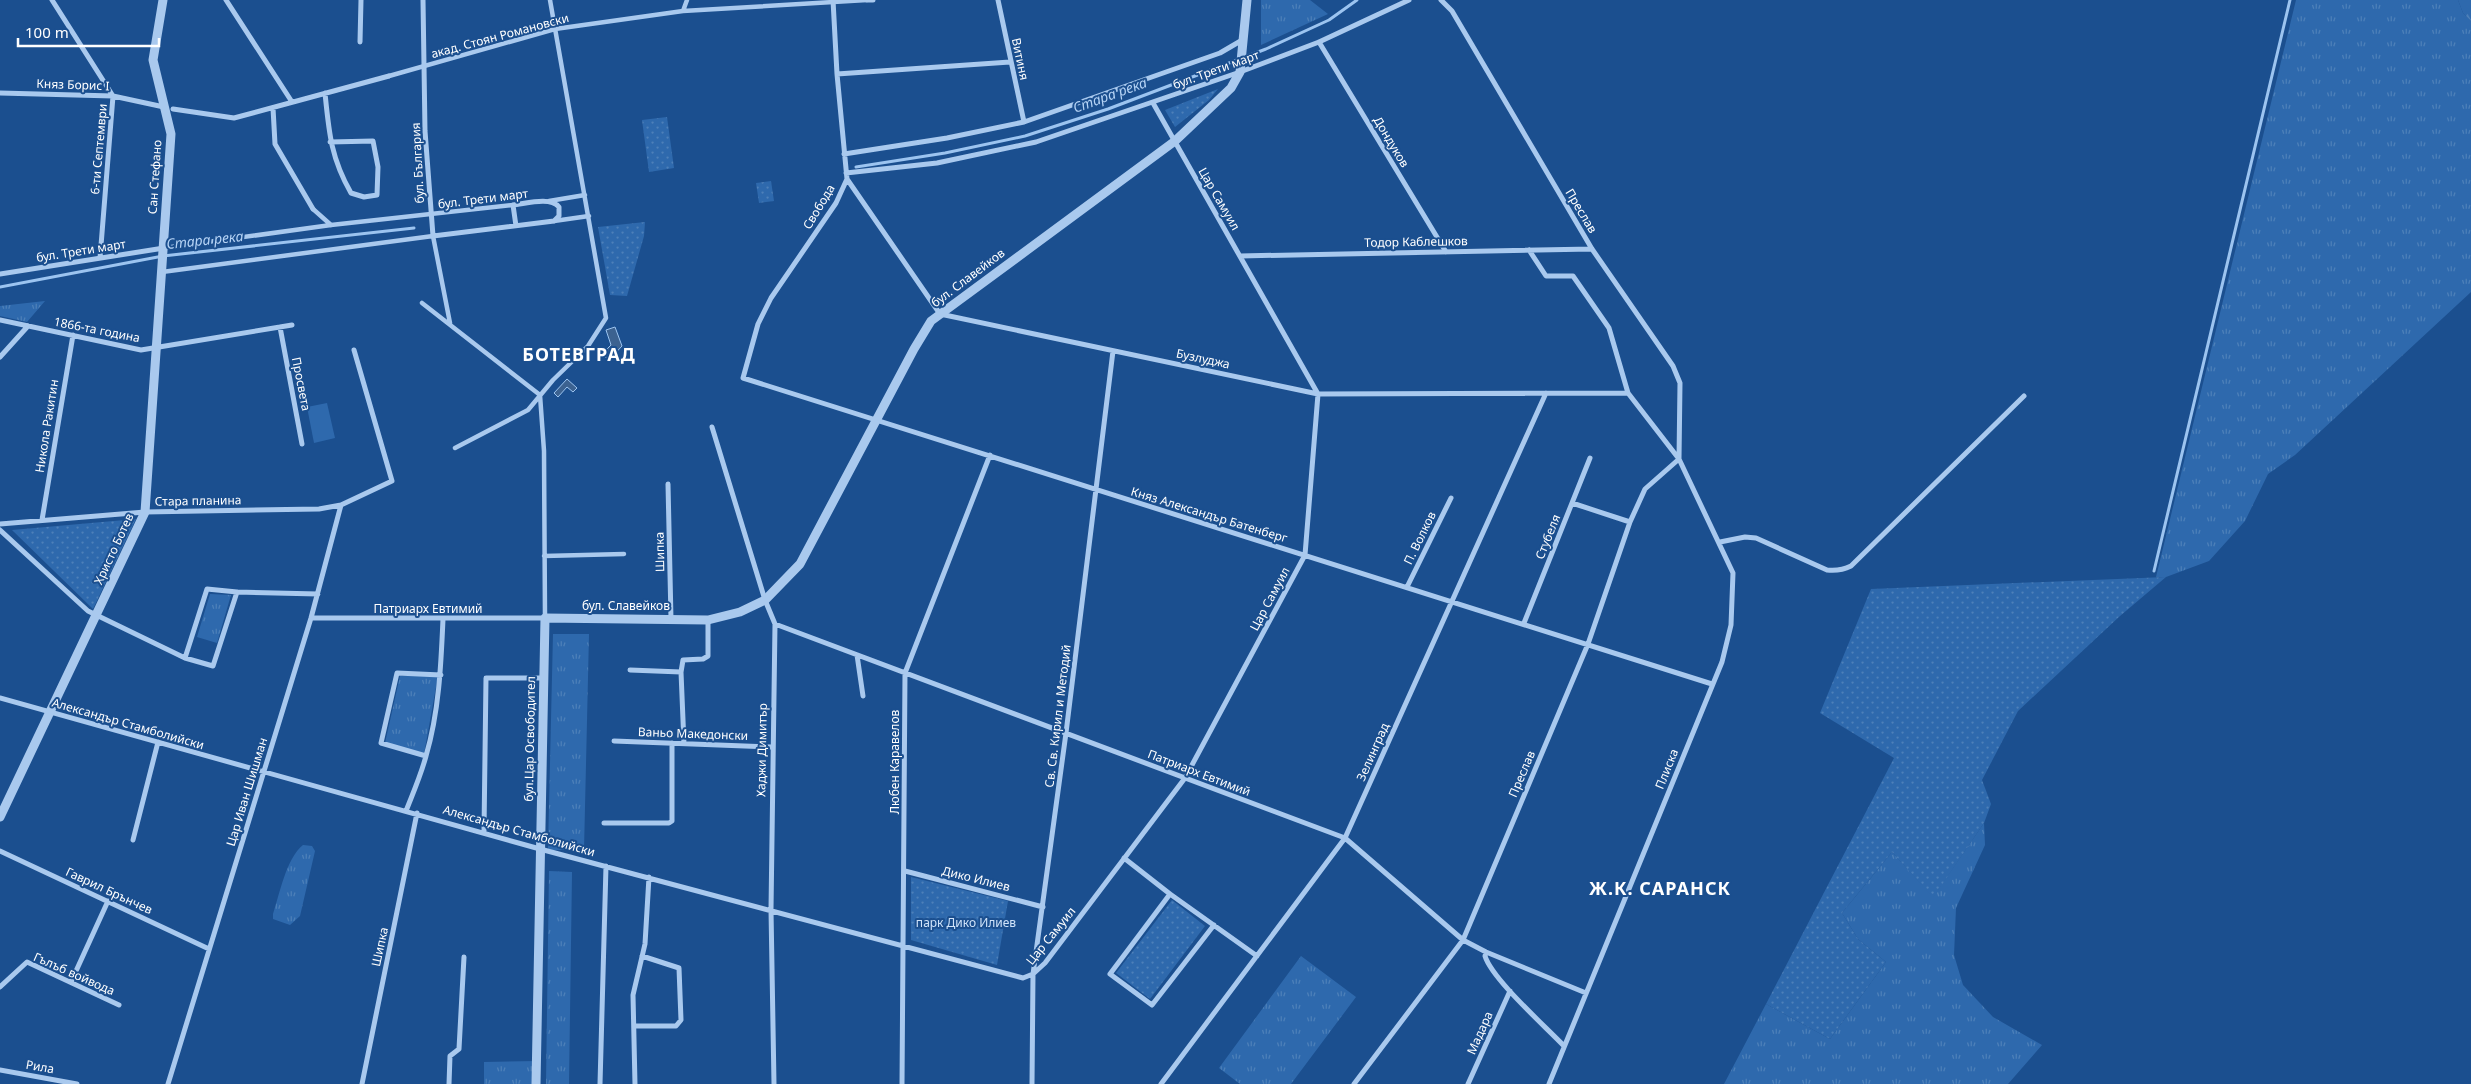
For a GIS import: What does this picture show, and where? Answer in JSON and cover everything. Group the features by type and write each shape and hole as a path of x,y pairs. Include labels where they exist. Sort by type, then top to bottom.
{"street":[{"name":"6-ти Септември","path":"52,0 113,96 100,258"},
{"name":"Сан Стефано","path":"162,269 171,134 169,108 153,60 163,0"},
{"path":"226,0 292,102"},
{"path":"360,42 361,0"},
{"name":"бул. България","path":"424,0 425,131 431,215 433,236 450,323"},
{"path":"455,448 528,410 588,346 606,318 550,0"},
{"path":"683,11 687,0"},
{"name":"акад. Стоян Романовски","path":"169,108 234,118 555,29 683,11 867,0"},
{"path":"867,0 873,0"},
{"name":"Витиня","path":"998,0 1024,122"},
{"path":"1241,68 1247,0"},
{"name":"бул. Трети март","path":"846,176 937,163 1025,145 1153,103 1241,68 1319,42 1409,0"},
{"name":"Преслав","path":"1354,1084 1463,940 1588,644 1630,522 1646,490 1679,460 1681,438 1680,383 1673,366 1592,249 1452,11 1441,0"},
{"name":"Свобода","path":"743,378 758,324 771,298 836,203 846,176 833,1"},
{"name":"бул. Трети март","path":"844,154 946,138 1024,122 1220,53 1244,39"},
{"name":"Дондуков","path":"1319,42 1446,252"},
{"path":"837,74 1010,62"},
{"name":"бул. Славейков","path":"545,618 708,620 740,612 765,600 800,564 876,419 923,332 931,321 1175,141 1231,88 1241,68"},
{"name":"Княз Борис I","path":"0,93 113,96 169,108"},
{"path":"325,93 330,142 338,170 352,194 364,197 377,195 378,168 372,141 330,142"},
{"name":"Цар Самуил","path":"1032,974 1044,963 1185,778 1305,555 1318,394 1153,103"},
{"path":"273,108 275,144 313,209 331,225"},
{"path":"846,176 940,314"},
{"path":"548,201 585,195"},
{"name":"бул. Трети март","path":"0,274 331,225 548,201 557,204 560,213 557,219 550,222"},
{"path":"513,205 516,226"},
{"path":"162,269 589,216"},
{"name":"Тодор Каблешков","path":"1240,256 1592,249"},
{"path":"1529,250 1546,276 1572,276 1609,328 1628,393"},
{"name":"Христо Ботев","path":"0,817 145,512 162,269"},
{"path":"422,303 450,323 540,396"},
{"name":"Бузлуджа","path":"940,314 1318,394 1628,393"},
{"name":"1866-та година","path":"0,320 141,350 292,326"},
{"path":"0,357 28,326"},
{"name":"Просвета","path":"280,327 302,444"},
{"name":"Никола Ракитин","path":"42,520 73,335"},
{"name":"Стара планина","path":"0,524 145,512 318,509 341,505 392,481 354,350"},
{"name":"Св. Св. Кирил и Методий","path":"1032,1084 1032,974 1043,907 1066,733 1113,351"},
{"name":"Княз Александър Батенберг","path":"743,378 990,455 1096,491 1524,623 1712,684"},
{"name":"Зелинград","path":"1161,1084 1345,838 1546,393"},
{"name":"Плиска","path":"1548,1084 1722,662 1731,625 1733,573 1720,542 1679,460 1628,393"},
{"name":"бул.Цар Освободител","path":"536,1084 545,618 544,451 540,396"},
{"path":"1720,542 1745,537 1756,538 1827,570 1836,571 1851,566 2024,396"},
{"name":"Хаджи Димитър","path":"712,427 765,600 775,624 771,910 774,1084"},
{"name":"Любен Каравелов","path":"902,1084 905,673 990,455"},
{"name":"Стубеля","path":"1524,623 1590,458"},
{"name":"Шипка","path":"668,484 671,619"},
{"name":"П. Волков","path":"1407,587 1451,498"},
{"path":"1572,503 1630,522"},
{"name":"Цар Иван Шишман","path":"168,1084 311,618 341,505"},
{"path":"0,530 88,611 185,658 213,666 237,592"},
{"path":"544,556 624,554"},
{"path":"185,658 206,589 237,592 318,594"},
{"name":"Патриарх Евтимий","path":"311,618 545,618"},
{"path":"406,811 426,756 441,675 443,619"},
{"path":"684,744 682,660 703,659 708,656 708,620"},
{"name":"Патриарх Евтимий","path":"775,624 1345,838 1463,940 1486,952 1586,993"},
{"path":"857,655 863,696"},
{"path":"630,670 681,672"},
{"path":"426,756 381,743 397,674 441,675"},
{"path":"484,831 486,678 544,678"},
{"name":"Александър Стамболийски","path":"0,698 263,772 484,831 540,849 1023,978 1032,974"},
{"name":"Ваньо Македонски","path":"614,741 772,747"},
{"path":"133,840 158,742"},
{"path":"604,822 669,823 672,821 672,743"},
{"name":"Шипка","path":"362,1084 417,813"},
{"name":"Гаврил Брънчев","path":"0,851 210,949"},
{"path":"1124,858 1170,894 1257,956"},
{"path":"600,1084 606,866"},
{"name":"Дико Илиев","path":"905,871 1043,907"},
{"path":"635,1084 633,995 645,944 649,877"},
{"path":"1170,894 1110,974 1152,1005 1214,925"},
{"path":"70,982 108,902"},
{"path":"1486,952 1487,962 1510,990 1564,1046"},
{"path":"634,1026 676,1026 681,1020 679,968 642,956"},
{"path":"449,1084 450,1056 459,1049 464,957"},
{"name":"Гълъб войвода","path":"0,987 27,962 119,1005"},
{"name":"Мадара","path":"1468,1084 1510,990"},
{"name":"Рила","path":"0,1070 77,1084"}],"green space":[{"path":"1261,0 1310,0 1328,14 1261,45"},
{"path":"2296,0 2458,0 2463,13 2471,21 2471,292 2295,455 2268,474 2245,521 2209,561 2166,577 2156,577"},
{"path":"2458,0 2471,0 2471,21 2463,13"},
{"path":"1218,89 1209,100 1175,127 1165,110"},
{"path":"667,117 674,168 649,172 642,120"},
{"path":"771,181 774,201 759,203 756,183"},
{"path":"645,222 644,236 627,296 610,295 598,227"},
{"path":"45,301 27,322 0,316 0,306"},
{"path":"327,403 335,438 314,443 307,407"},
{"path":"136,519 93,609 12,530"},
{"path":"2166,577 2120,616 2018,711 1982,780 1991,804 1984,823 1933,898 1892,852 1842,913 1858,939 1886,962 1830,1039 1766,1004 1894,758 1820,713 1871,589"},
{"path":"210,594 231,595 217,643 197,637"},
{"path":"553,634 589,634 584,850 548,850"},
{"path":"400,676 438,676 424,754 385,743"},
{"path":"1984,823 1985,845 1956,908 1954,955 1963,985 1993,1017 2042,1045 2008,1084 1724,1084 1766,1004 1830,1039 1886,962 1858,939 1842,913 1892,852 1933,897"},
{"path":"303,845 312,846 315,851 300,916 290,925 273,919 273,914 288,867 297,851"},
{"path":"549,871 572,872 569,1084 546,1084"},
{"name":"парк Дико Илиев","path":"911,877 1008,901 997,965 911,940"},
{"path":"1172,900 1205,926 1150,999 1116,973"},
{"path":"1301,956 1356,997 1291,1084 1240,1084 1219,1068"},
{"path":"539,1061 539,1084 484,1084 484,1062"}],"shaded area":[{"path":"615,327 622,346 609,360 602,354 611,345 606,330"},
{"path":"567,379 577,388 573,392 567,387 558,397 554,393"}],"waterway":[{"name":"Стара река","path":"856,167 945,153 1025,136 1108,109 1266,49 1329,20 1357,0"},
{"path":"2154,571 2290,0"},
{"name":"Стара река","path":"0,287 163,256 414,228"}],"district":[{"name":"БОТЕВГРАД","path":"579,355"},
{"name":"Ж.К. САРАНСК","path":"1660,889"}]}
